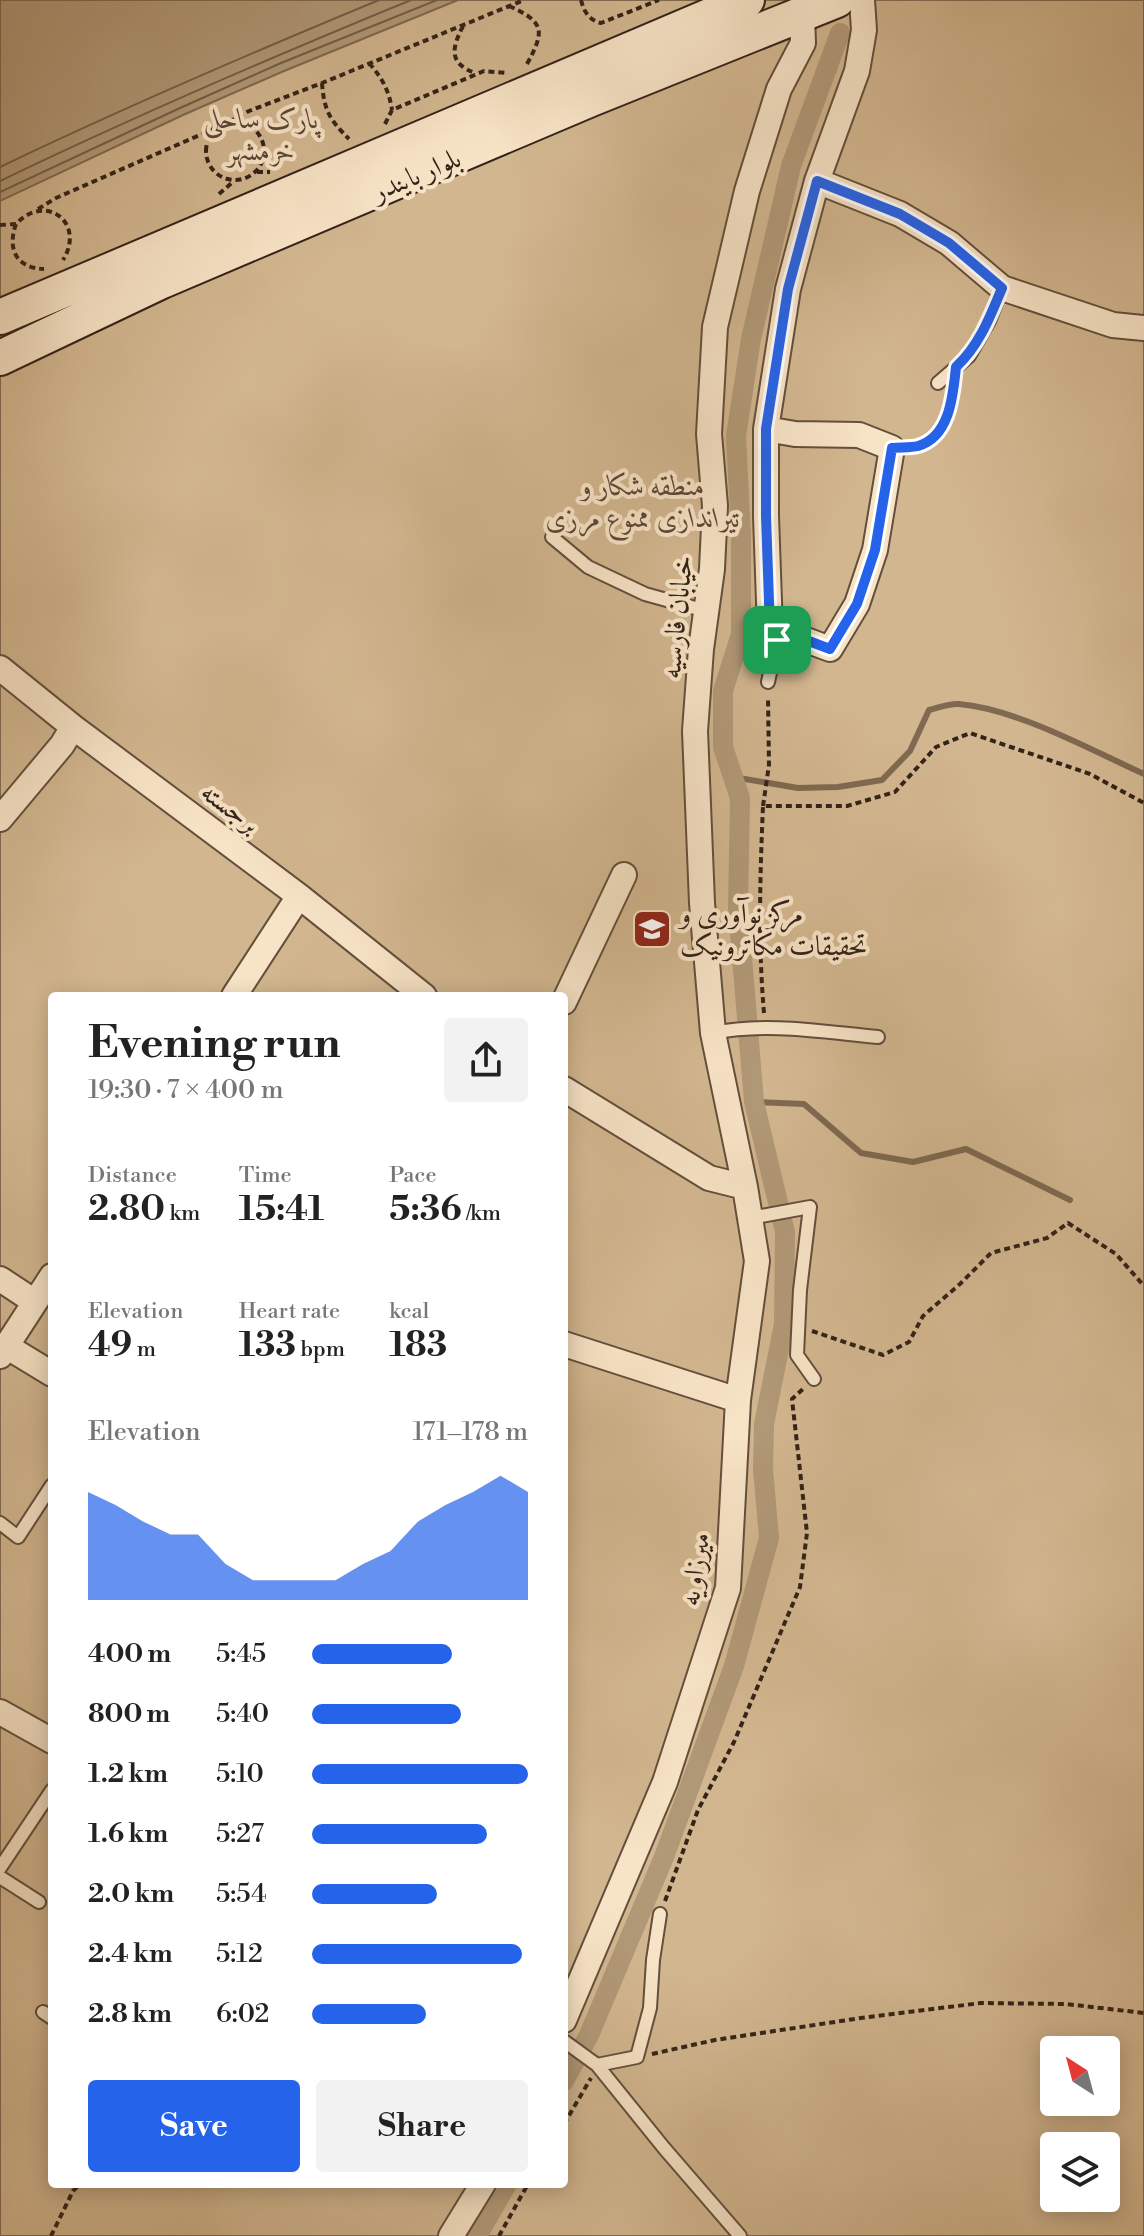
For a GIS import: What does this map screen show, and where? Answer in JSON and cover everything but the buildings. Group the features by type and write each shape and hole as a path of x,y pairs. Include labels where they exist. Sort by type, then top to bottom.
{"street":[{"name":"بلوار بایندر","path":"0,317 747,0"},
{"name":"بلوار بایندر","path":"0,358 162,281 591,99 837,0"},
{"path":"766,429 795,434 859,435 892,448 875,550 857,604 830,649 806,640 777,640 770,630 766,429 788,289 817,181 857,71 864,30 862,0"},
{"name":"خیابان فارسیه","path":"745,1187 702,903 695,731 701,649 712,569 715,506 709,434 715,327 747,191 779,89 803,43 802,15"},
{"path":"817,181 900,214 949,243 1002,288 1113,325 1144,328"},
{"path":"48,295 63,327"},
{"name":"برجسته","path":"0,668 73,727 299,896 419,992"},
{"path":"0,819 62,745 73,727"},
{"path":"568,994 624,875"},
{"path":"237,992 299,896"},
{"path":"568,1091 709,1178 745,1187"},
{"name":"میرزاویه","path":"568,2011 665,1782 728,1588 738,1400 757,1261 758,1217 745,1187"},
{"path":"0,1279 35,1302"},
{"path":"48,1282 3,1351 48,1372"},
{"path":"568,1345 738,1400"},
{"path":"0,1712 48,1739"},
{"path":"451,2236 481,2188"}],"lane":[{"path":"938,383 969,356 989,321 1002,288"},
{"path":"552,537 588,567 645,594 706,611"},
{"path":"768,682 777,640"},
{"path":"723,1031 760,1027 878,1037"},
{"path":"758,1217 810,1207 797,1326 797,1355 814,1379"},
{"path":"0,1523 18,1537 48,1491"},
{"path":"0,1868 48,1796"},
{"path":"0,1877 39,1902"},
{"path":"594,2062 637,2057 650,2008 660,1914"},
{"path":"568,2044 594,2062 740,2236"}],"path":[{"path":"36,211 48,211 60,216 68,225 71,237 69,249 63,260 53,267 28,267 19,259 13,248 12,236 16,224 24,215 249,111 524,0"},
{"path":"581,0 586,15 601,23 659,0"},
{"path":"509,6 530,15 539,29 539,43 526,67"},
{"path":"620,16 626,27"},
{"path":"463,25 454,55 462,68 477,74"},
{"path":"369,63 382,78 392,110"},
{"path":"322,83 323,102 329,116 349,139"},
{"path":"218,127 209,136 205,147 206,160 212,171 222,178 234,181 246,179 257,172 265,149 253,127 242,122 229,122"},
{"path":"0,225 16,224"},
{"path":"892,448 919,446 941,431 952,398 956,367"},
{"path":"760,1027 760,880 763,806 769,765 768,682"},
{"path":"763,806 847,806 895,792 936,747 970,733 1090,774 1144,803"},
{"path":"797,1326 883,1355 909,1342 923,1316 991,1253 1047,1238 1068,1223 1116,1254 1144,1286"},
{"path":"660,1914 698,1810 734,1742 800,1587 807,1533 792,1399 814,1379"},
{"path":"637,2057 729,2038 981,2003 1066,2004 1144,2013"},
{"path":"568,2116 594,2062"},
{"path":"51,2236 76,2188"},
{"path":"499,2236 526,2188"}],"green space":[{"name":"منطقه شکار و تیراندازی ممنوع مرزی","path":"0,0 1144,0 1144,2236 0,2236"}],"water":[{"path":"0,0 458,0 183,115 0,201"}],"waterway":[{"path":"568,2074 589,2035 664,1857 734,1666 769,1538 763,1469 764,1424 784,1324 785,1232 754,1102 738,909 740,798 723,747 723,691 741,634 741,536 736,436 751,339 791,166 840,33"},
{"path":"733,777 798,788 838,787 882,780 910,751 929,710 955,704 981,707 1029,722 1144,774"},
{"path":"754,1102 804,1104 861,1153 913,1162 966,1149 1070,1200"},
{"path":"477,2236 505,2188"}],"place":[{"name":"مرکز نوآوری و تحقیقات مکاترونیک","path":"652,929"}],"route":[{"path":"817,181 900,214 949,243 1002,288 989,321 969,356 956,367 952,398 941,431 919,446 892,448 875,550 857,604 830,649 806,640 777,640 770,630 766,429 788,289 817,181"}],"park label":[{"name":"پارک ساحلی خرمشهر","path":"261,134"}]}
